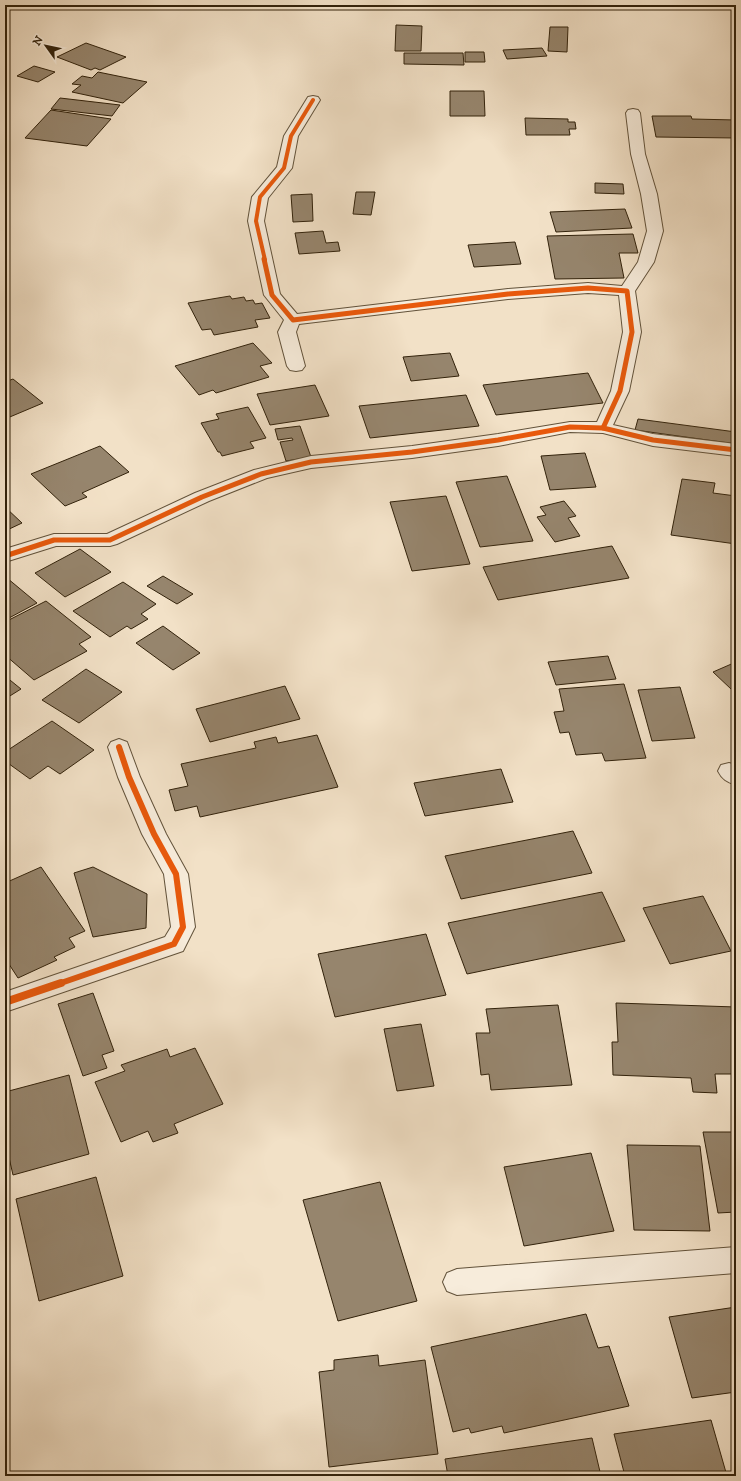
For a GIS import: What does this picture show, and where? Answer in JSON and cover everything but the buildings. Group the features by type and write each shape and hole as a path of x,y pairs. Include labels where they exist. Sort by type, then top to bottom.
{"street":[{"path":"293,320 272,294 256,221 260,197 284,168 291,136 312,100"},
{"path":"603,428 620,391 632,332 627,292 646,262 654,231 649,194 638,154 633,114"},
{"path":"293,320 508,294 588,288 627,292"},
{"path":"293,320 287,332 296,366"},
{"path":"5,556 54,540 110,540 202,497 261,474 311,462 412,452 498,440 570,427 603,428 653,440 736,450"},
{"path":"5,1002 174,944 183,927 176,874 154,834 129,777 119,747"},
{"path":"457,1282 736,1260"}],"cycle path":[{"path":"313,100 291,136 284,168 260,197 256,221 272,295 293,320 508,294 588,288 627,291 632,332 620,391 603,428"},
{"path":"5,556 54,540 110,540 202,497 261,474 311,462 412,452 498,440 570,427 603,428 653,440 736,450"},
{"path":"5,1002 174,944 183,927 176,874 154,834 129,777 119,747"}]}
